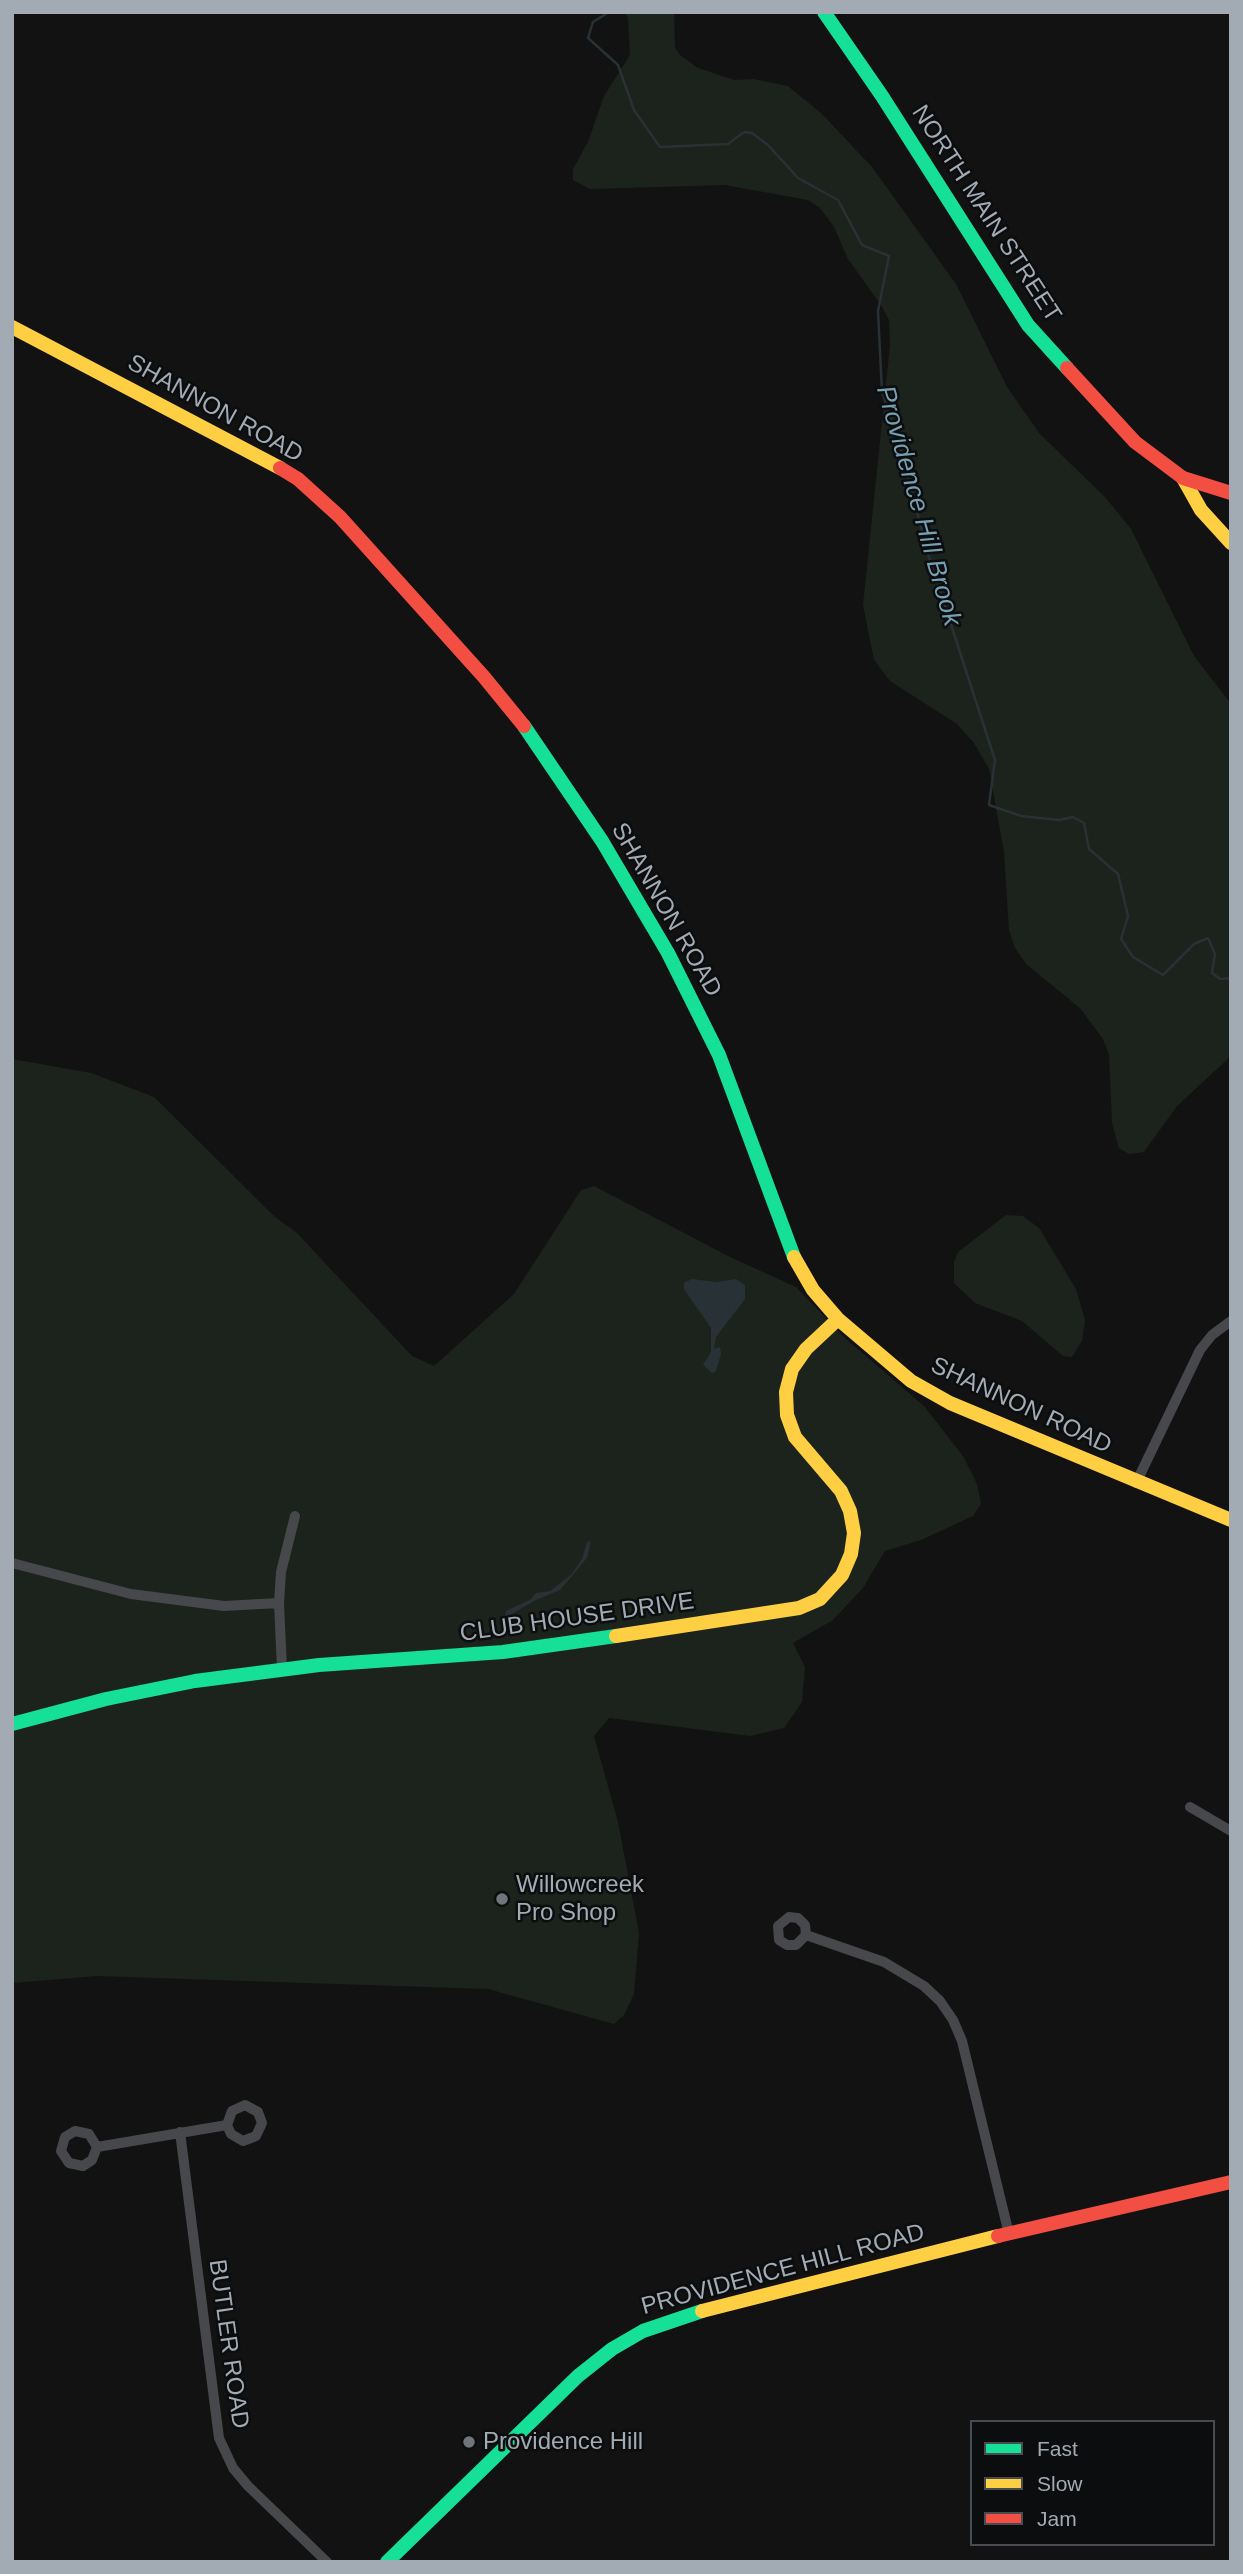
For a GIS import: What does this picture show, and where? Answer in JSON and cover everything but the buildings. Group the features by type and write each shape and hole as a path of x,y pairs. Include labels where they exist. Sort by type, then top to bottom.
{"street":[{"name":"NORTH MAIN STREET","path":"824,12 882,96 1028,325 1135,442 1183,478 1231,493"},
{"name":"SHANNON ROAD","path":"12,327 259,454 298,479 340,517 484,677 521,722 601,841 668,953 719,1055 789,1249 813,1290 838,1319 884,1361 930,1393 1136,1483 1231,1520"},
{"path":"1183,478 1201,510 1231,543"},
{"name":"CLUB HOUSE DRIVE","path":"12,1724 150,1689 282,1669 503,1652 776,1613 799,1608 820,1599 836,1584 851,1554 852,1522 841,1491 795,1437 787,1415 786,1392 792,1370 806,1349 838,1319"},
{"path":"1136,1483 1200,1350 1212,1335 1231,1321"},
{"path":"282,1669 279,1603 281,1572 295,1516"},
{"path":"12,1563 131,1594 224,1606 279,1603"},
{"path":"1190,1807 1231,1831"},
{"path":"806,1935 846,1946 904,1973 940,2001 953,2020 962,2040 1009,2234"},
{"path":"97,2147 227,2125"},
{"name":"BUTLER ROAD","path":"180,2132 219,2438 233,2469 327,2562"},
{"name":"PROVIDENCE HILL ROAD","path":"387,2562 578,2376 632,2336 721,2305 1231,2182"}],"shaded area":[{"path":"624,12 674,12 675,48 680,55 698,68 734,80 753,79 788,86 821,113 872,167 956,284 1007,387 1040,434 1105,497 1131,529 1194,656 1231,704 1231,1056 1177,1106 1144,1152 1129,1154 1119,1148 1112,1123 1109,1055 1103,1039 1080,1008 1026,964 1015,948 1009,930 1004,852 989,769 974,743 957,724 890,681 874,660 863,605 890,345 889,320 881,305 848,259 834,227 820,208 808,200 725,185 590,189 573,180 573,169 588,142 604,96 630,55 628,18"},
{"path":"12,1059 91,1073 154,1097 275,1217 296,1232 412,1356 434,1366 514,1294 581,1190 594,1186 730,1257 796,1287 845,1338 924,1406 963,1456 977,1484 981,1504 973,1516 921,1540 885,1551 863,1588 833,1620 793,1643 805,1667 802,1702 784,1728 750,1736 609,1718 594,1736 618,1822 639,1933 634,1994 624,2015 614,2024 488,1989 97,1976 12,1983"},
{"path":"1006,1215 1023,1216 1039,1228 1076,1289 1085,1320 1082,1341 1072,1357 1063,1356 1022,1321 975,1303 954,1283 954,1262 958,1252"},
{"path":"692,1279 717,1282 736,1279 745,1285 745,1299 716,1337 714,1349 720,1347 721,1354 716,1371 712,1373 703,1365 711,1352 711,1328 684,1289 684,1283"},
{"path":"591,1541 587,1558 560,1590 505,1618 506,1611 531,1599 536,1593 550,1591 571,1575 582,1559 587,1542"}],"waterway":[{"name":"Providence Hill Brook","path":"609,12 593,22 588,38 618,65 634,110 660,147 728,144 744,132 752,133 768,145 798,178 838,200 862,245 889,256 878,311 882,392 898,439 929,557 995,760 989,805 1021,816 1059,820 1073,817 1084,823 1089,849 1118,874 1128,916 1121,939 1133,957 1163,975 1194,944 1208,938 1215,954 1212,973 1220,979 1231,978"}],"traffic: fast":[{"path":"824,12 882,96 1028,325 1067,368"},
{"path":"524,726 602,841 668,953 719,1055 794,1257"},
{"path":"12,1724 106,1699 195,1681 319,1665 503,1652 616,1636"},
{"path":"387,2562 578,2376 612,2349 643,2331 702,2311"}],"traffic: slow":[{"path":"12,327 280,468"},
{"path":"1183,478 1201,510 1231,543"},
{"path":"794,1257 813,1290 838,1319 911,1381 950,1403 1231,1520"},
{"path":"616,1636 799,1608 820,1599 842,1575 851,1554 854,1533 850,1511 841,1491 795,1437 787,1415 786,1392 792,1369 806,1349 838,1319"},
{"path":"702,2311 998,2236"}],"traffic: jam":[{"path":"1067,368 1135,442 1183,478 1231,493"},
{"path":"280,468 298,479 340,517 484,677 524,726"},
{"path":"998,2236 1231,2182"}],"place":[{"name":"Willowcreek Pro Shop","path":"502,1899"},
{"name":"Providence Hill","path":"469,2442"}]}
